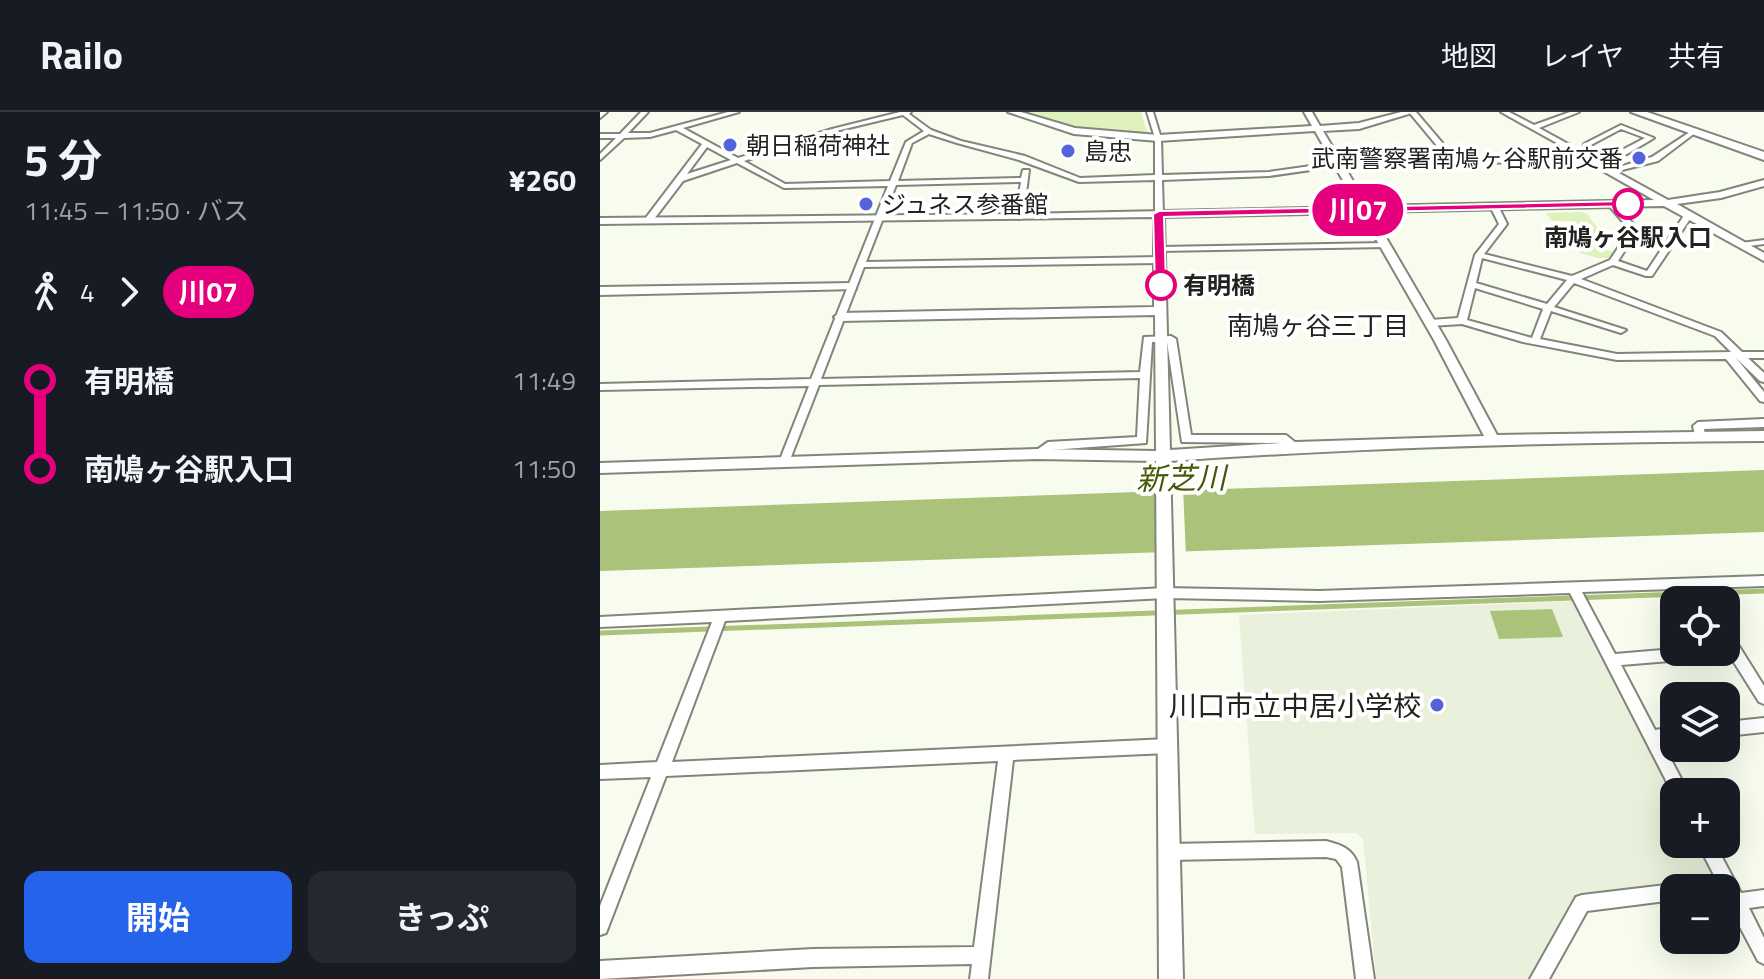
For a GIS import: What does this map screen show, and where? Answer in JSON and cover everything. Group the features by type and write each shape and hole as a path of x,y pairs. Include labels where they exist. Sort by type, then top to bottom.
{"highway":[{"path":"1636,112 1764,153"},
{"path":"1652,112 1764,153"}],"street":[{"path":"600,116 604,112"},
{"path":"600,158 645,112"},
{"path":"600,136 650,135 736,112"},
{"path":"680,179 834,130 906,112 929,131 970,146 1029,161 1079,180 1269,174 1339,164 1525,160 1568,152 1568,146 1504,112"},
{"path":"1012,112 1074,131 1158,138 1359,126 1412,112 1455,163"},
{"path":"1150,112 1158,138 1159,178 1171,979"},
{"path":"1308,112 1430,323 1493,440"},
{"path":"1533,128 1576,112"},
{"path":"1600,159 1624,152 1651,138 1621,127 1586,145 1610,171 1764,258"},
{"path":"679,129 784,186 1025,180"},
{"path":"784,462 909,142 929,131"},
{"path":"1610,171 1655,159 1693,132"},
{"path":"648,221 707,143"},
{"path":"1019,217 1029,161"},
{"path":"600,221 1019,217 1613,205 1665,203 1721,195 1764,183"},
{"path":"1535,341 1548,307 1573,279 1613,262 1634,230 1613,205"},
{"path":"1462,321 1479,255 1503,224 1495,208"},
{"path":"1613,262 1649,274 1688,216"},
{"path":"1741,245 1764,242"},
{"path":"861,265 1385,245"},
{"path":"1479,255 1573,279 1718,334 1764,365"},
{"path":"1471,284 1621,330"},
{"path":"600,291 852,287"},
{"path":"840,317 1161,311"},
{"path":"1430,323 1462,321 1535,341 1617,357 1754,356"},
{"path":"1036,454 1048,446 1142,440 1147,339 1171,339 1186,439 1286,439 1296,447"},
{"path":"1754,356 1764,379"},
{"path":"1730,357 1764,399"},
{"path":"600,387 814,385 1146,375"},
{"path":"1700,436 1698,426 1764,423"},
{"path":"600,468 1036,454 1164,459 1296,447 1764,436"},
{"path":"600,622 720,618 1165,589 1319,596 1764,581"},
{"path":"1574,589 1673,778"},
{"path":"600,927 720,618"},
{"path":"1611,660 1660,656"},
{"path":"1740,660 1764,698"},
{"path":"1740,728 1764,725"},
{"path":"1652,737 1660,736"},
{"path":"600,772 1006,756 1168,746"},
{"path":"979,979 1006,756"},
{"path":"1169,852 1326,849 1341,852 1348,858 1350,867 1365,979"},
{"path":"1539,979 1582,903 1660,894"},
{"path":"1740,901 1764,898"},
{"path":"1740,910 1764,955"},
{"path":"600,970 813,958 981,955"}],"shaded area":[{"path":"1021,112 1141,112 1148,134 1072,128"},
{"path":"1546,213 1587,214 1601,232 1597,238 1604,240 1600,248 1616,253 1613,258 1580,253 1587,243 1581,241 1585,235 1571,221 1552,221"},
{"path":"1764,470 1764,532 600,571 600,511"},
{"name":"川口市立中居小学校","path":"1572,601 1665,778 1660,778 1660,858 1706,858 1711,874 1660,874 1660,885 1574,896 1528,979 1376,979 1363,839 1356,833 1255,834 1239,615"},
{"path":"1552,609 1563,637 1499,639 1490,611"}],"pier":[{"path":"1183,487 1186,556 1156,557 1155,488"}],"waterway":[{"path":"600,633 1764,591"}],"bus line":[{"name":"川07","path":"1161,285 1159,214 1628,204"}],"place":[{"name":"朝日稲荷神社","path":"730,145"},
{"name":"島忠","path":"1068,151"},
{"name":"武南警察署南鳩ヶ谷駅前交番","path":"1639,158"},
{"name":"ジュネス参番館","path":"866,204"},
{"name":"南鳩ヶ谷駅入口","path":"1628,204"},
{"name":"有明橋","path":"1161,285"},
{"name":"川口市立中居小学校","path":"1437,705"}],"district":[{"name":"南鳩ヶ谷三丁目","path":"1318,325"}],"water label":[{"name":"新芝川","path":"1181,478"}]}
